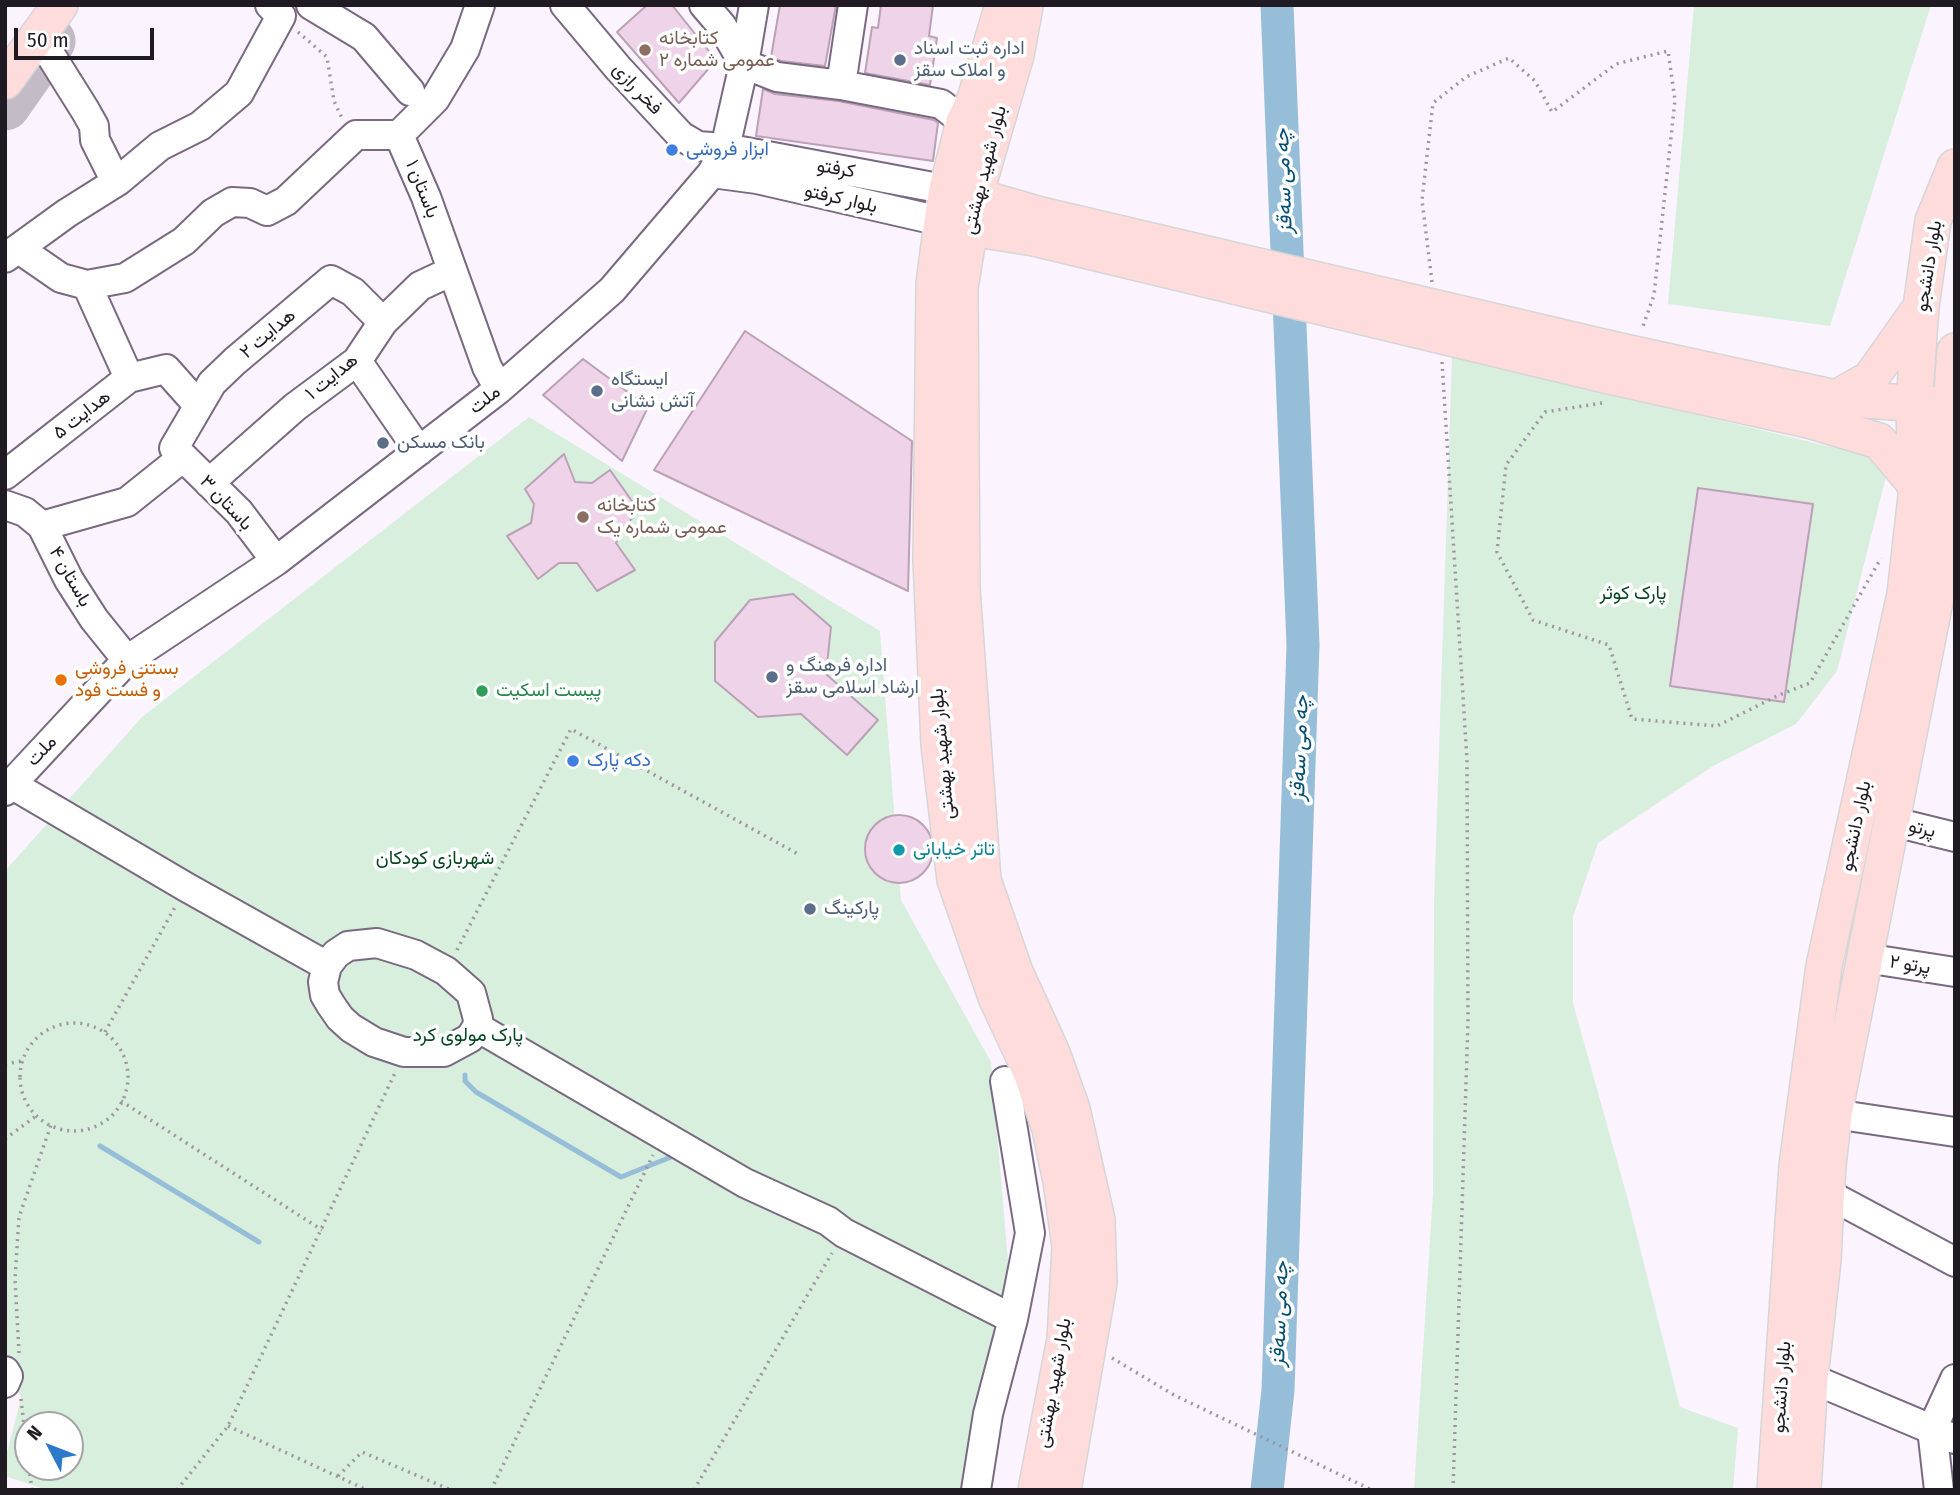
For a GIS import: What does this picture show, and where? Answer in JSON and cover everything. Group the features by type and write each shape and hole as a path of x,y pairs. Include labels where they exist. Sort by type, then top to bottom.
{"main road":[{"path":"5,81 60,5"},
{"name":"بلوار شهید بهشتی","path":"1003,5 975,99 964,122 958,209 962,589 983,880 1015,972 1052,1053 1074,1121 1097,1220 1099,1283 1063,1490"},
{"name":"بلوار شهید بهشتی","path":"1025,5 1016,55 958,209 934,284 931,561 939,745 955,880 996,997 1031,1072 1051,1129 1070,1247 1065,1339 1035,1490"},
{"name":"بلوار دانشجو","path":"1803,1490 1810,1377 1823,1260 1818,1174 1825,966 1905,594 1943,493 1914,404 1933,221 1955,167"},
{"path":"958,209 1618,365 1879,442 1943,493"},
{"path":"1836,398 1870,379 1922,307"},
{"name":"بلوار دانشجو","path":"1775,1490 1818,1174 1835,1114 1890,821 1909,743 1938,586 1955,351"},
{"path":"1618,365 1836,398 1950,405"}],"street":[{"path":"312,5 365,37 410,91"},
{"name":"باستان ۱","path":"480,5 466,49 435,99 399,135 426,197 487,367 499,389"},
{"name":"فخر رازی","path":"565,5 681,136 698,146 725,148"},
{"path":"704,5 722,26 744,65 777,77 841,85 941,104 964,122"},
{"name":"ملت","path":"8,787 127,660 276,561 499,389 612,290 712,173 725,148 744,65 754,5"},
{"path":"841,85 853,5"},
{"path":"276,11 239,93 200,126 160,146 118,181 67,213 12,254 61,278 87,285 125,278 184,240 213,213 232,202 250,203 267,211 286,201 356,135 399,135"},
{"path":"38,35 94,126 95,140 118,181"},
{"name":"کرفتو","path":"725,148 958,209"},
{"name":"بلوار کرفتو","path":"712,173 958,209"},
{"name":"هدایت ۱","path":"209,483 295,407 357,361 383,322 420,286 452,271"},
{"name":"هدایت ۲","path":"178,453 198,405 212,383 234,361 331,280 353,292 383,322"},
{"path":"87,285 130,378"},
{"path":"357,361 419,451"},
{"name":"هدایت ۵","path":"5,475 130,378 166,369 198,405"},
{"path":"42,526 127,502 178,453"},
{"name":"باستان ۳","path":"178,453 239,512 276,561"},
{"name":"باستان ۴","path":"5,505 25,512 42,526 69,580 94,619 127,660"},
{"path":"8,787 327,966"},
{"name":"پرتو","path":"1890,821 1955,837"},
{"path":"377,943 416,955 446,971 471,993 478,1019 477,1027 470,1038 444,1052 404,1052 374,1042 340,1018 325,995 323,982 327,966 336,954 348,946 377,943"},
{"name":"پرتو ۲","path":"1866,958 1955,972"},
{"path":"477,1027 746,1183 828,1221 844,1233 1013,1319"},
{"path":"976,1490 988,1415 1013,1319 1030,1233 1005,1081"},
{"path":"1835,1114 1955,1132"},
{"path":"1818,1174 1953,1256"},
{"path":"12,1365 8,1376 13,1391"},
{"path":"1810,1377 1943,1434"},
{"path":"1939,1490 1943,1434 1955,1379"}],"path":[{"path":"276,11 327,57 334,100 342,119 356,135"},
{"path":"1433,294 1422,200 1433,103 1466,77 1508,58 1535,81 1552,113 1616,64 1668,51 1675,100 1654,295 1618,365 1545,412 1506,465 1497,552 1533,620 1609,645 1632,719 1717,726 1810,682 1883,555"},
{"path":"1442,361 1467,774 1468,1021 1453,1490"},
{"path":"446,971 571,729 798,854 800,852"},
{"path":"105,1032 187,887"},
{"path":"57,1025 90,1025 105,1032 124,1056 127,1087 112,1115 83,1130 66,1130 36,1116 27,1104 21,1090 22,1061 36,1039 57,1025"},
{"path":"177,1490 228,1426 404,1052"},
{"path":"5,1064 22,1061"},
{"path":"121,1101 322,1230"},
{"path":"5,1139 36,1116"},
{"path":"12,1365 19,1217 51,1125"},
{"path":"491,1490 664,1134"},
{"path":"695,1490 844,1233"},
{"path":"1089,1345 1174,1395 1372,1490"},
{"path":"13,1391 17,1411"},
{"path":"228,1426 367,1490"},
{"path":"338,1476 362,1452 451,1490"}],"green space":[{"path":"1694,5 1931,5 1830,326 1668,304"},
{"name":"پارک کوثر","path":"1452,356 1890,461 1837,671 1796,724 1713,766 1598,843 1573,917 1573,1003 1628,1200 1680,1407 1738,1428 1733,1490 1414,1490 1433,1193 1434,902"},
{"name":"پارک مولوی کرد","path":"529,417 880,631 901,900 991,1062 1013,1319 971,1490 47,1490 20,1481 84,1481 84,1411 18,1411 21,1398 5,1366 5,871 142,717"},
{"name":"پارک مولوی کرد","path":"14,1425 14,1479 5,1476 5,1460"}],"building":[{"path":"647,5 672,5 716,60 679,103 617,32"},
{"path":"780,5 836,5 825,66 781,61 771,57"},
{"name":"اداره ثبت اسناد و املاک سقز","path":"881,5 933,5 929,36 937,38 930,85 865,73 872,27 878,28"},
{"path":"763,89 775,94 838,101 934,120 938,123 933,161 756,136"},
{"path":"745,331 912,441 908,591 654,470"},
{"path":"583,359 648,407 622,461 543,395"},
{"name":"کتابخانه عمومی شماره یک","path":"564,454 575,482 592,483 610,470 639,511 625,526 616,543 635,570 597,591 577,563 559,563 538,579 507,536 531,523 534,504 525,489"},
{"path":"1698,488 1813,504 1784,702 1670,686"},
{"name":"اداره فرهنگ و ارشاد اسلامی سقز","path":"793,594 831,627 826,674 878,720 847,755 801,714 758,717 715,681 715,642 750,600"},
{"name":"تاتر خیابانی","path":"906,815 927,830 933,842 931,862 923,873 906,883 892,883 875,873 867,862 865,842 875,825 886,817"}],"waterway":[{"name":"چە می سەقز","path":"1267,1490 1278,1390 1303,645 1277,5"},
{"path":"465,1075 465,1081 476,1092 621,1177 676,1155"},
{"path":"100,1146 259,1242"}],"taxiway":[{"path":"5,105 50,41"}],"place":[{"name":"کتابخانه عمومی شماره ۲","path":"645,50"},
{"name":"اداره ثبت اسناد و املاک سقز","path":"900,60"},
{"name":"ابزار فروشی","path":"672,150"},
{"name":"ایستگاه آتش نشانی","path":"597,391"},
{"name":"بانک مسکن","path":"383,443"},
{"name":"کتابخانه عمومی شماره یک","path":"583,517"},
{"name":"اداره فرهنگ و ارشاد اسلامی سقز","path":"772,677"},
{"name":"بستنی فروشی و فست فود","path":"61,680"},
{"name":"پیست اسکیت","path":"482,691"},
{"name":"دکه پارک","path":"573,761"},
{"name":"تاتر خیابانی","path":"899,850"},
{"name":"پارکینگ","path":"810,909"}],"park label":[{"name":"شهربازی کودکان","path":"435,859"}]}
